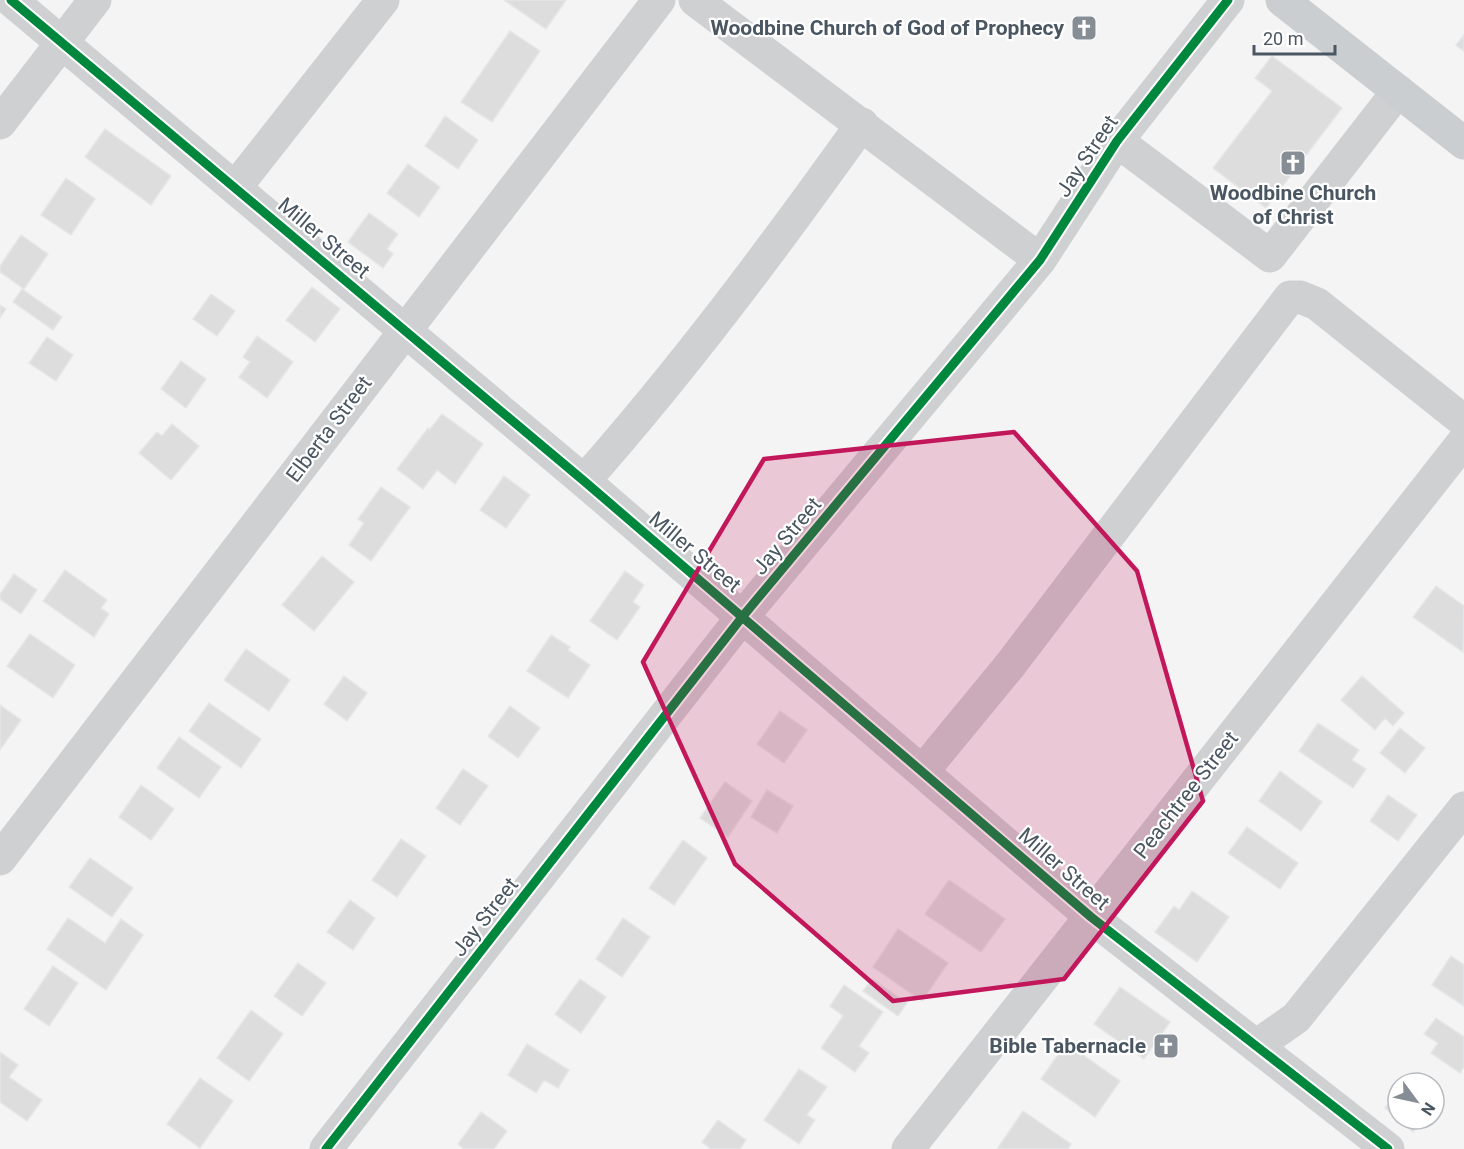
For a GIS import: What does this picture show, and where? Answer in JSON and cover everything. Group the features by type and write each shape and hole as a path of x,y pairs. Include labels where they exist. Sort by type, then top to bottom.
{"main road":[{"path":"1291,3 1464,143"}],"street":[{"name":"Miller Street","path":"11,0 743,616 1091,917 1388,1149"},
{"path":"0,123 95,0"},
{"path":"236,188 383,0"},
{"name":"Elberta Street","path":"0,859 659,0"},
{"path":"695,0 1040,260"},
{"name":"Jay Street","path":"326,1149 743,616 1040,260 1117,141 1228,0"},
{"path":"1270,256 1398,91"},
{"path":"584,482 779,240 862,124"},
{"path":"1117,141 1270,256 1290,297"},
{"path":"1290,297 1300,297 1317,304 1464,421"},
{"path":"923,771 1011,664 1290,297"},
{"name":"Peachtree Street","path":"908,1149 1464,441"},
{"path":"1256,1047 1296,1018 1464,808"}],"highlighted area":[{"path":"1014,432 1137,571 1203,801 1064,979 893,1001 735,864 643,662 764,459"}],"building":[{"path":"504,0 566,0 546,29"},
{"path":"510,31 540,51 492,122 461,102"},
{"path":"1464,35 1464,51 1456,45"},
{"path":"1272,56 1342,108 1266,208 1213,168 1272,91 1255,78"},
{"path":"445,116 478,140 458,169 425,146"},
{"path":"105,129 171,176 151,205 85,157"},
{"path":"408,164 440,187 419,217 387,193"},
{"path":"66,178 95,199 71,235 41,215"},
{"path":"369,213 398,234 387,249 393,254 383,268 348,242"},
{"path":"21,235 48,254 24,289 0,272 0,266"},
{"path":"312,287 340,309 315,342 286,320"},
{"path":"22,289 62,317 53,330 13,302"},
{"path":"211,294 235,311 217,336 193,319"},
{"path":"0,305 6,309 0,318"},
{"path":"257,336 293,362 267,398 239,377 250,362 243,357"},
{"path":"47,337 73,355 56,381 29,363"},
{"path":"181,361 206,379 186,408 161,389"},
{"path":"442,414 483,444 455,484 437,470 423,489 397,469 428,428 430,429"},
{"path":"172,424 199,446 171,480 139,453 157,432 162,436"},
{"path":"504,476 530,495 506,528 480,510"},
{"path":"381,487 410,507 371,561 349,545 364,523 358,519"},
{"path":"322,556 354,582 314,631 282,605"},
{"path":"65,570 107,600 101,608 109,614 94,637 43,601"},
{"path":"625,571 644,585 633,602 640,607 617,640 590,621"},
{"path":"14,574 37,590 21,614 0,599 0,594"},
{"path":"1436,586 1464,606 1463,652 1413,617"},
{"path":"30,634 75,665 53,698 7,666"},
{"path":"551,635 570,647 568,650 590,665 568,698 527,671"},
{"path":"246,649 290,680 269,711 224,680"},
{"path":"344,676 367,693 347,721 324,704"},
{"path":"1362,676 1404,713 1393,726 1385,718 1375,730 1341,700"},
{"path":"209,703 261,739 241,768 189,731"},
{"path":"0,705 21,720 0,750"},
{"path":"510,706 540,728 518,758 488,736"},
{"path":"780,711 807,730 784,763 757,744"},
{"path":"1318,723 1359,750 1352,760 1366,769 1353,788 1299,751"},
{"path":"1400,728 1425,748 1405,773 1380,753"},
{"path":"179,737 221,767 199,798 157,768"},
{"path":"463,769 488,786 460,825 436,808"},
{"path":"1280,771 1322,802 1301,831 1259,801"},
{"path":"725,782 752,801 728,837 700,818"},
{"path":"141,785 174,809 151,840 119,817"},
{"path":"767,790 793,806 777,833 751,817"},
{"path":"1388,795 1417,815 1398,841 1370,821"},
{"path":"1247,827 1298,863 1280,889 1228,853"},
{"path":"401,839 426,856 397,897 372,880"},
{"path":"683,840 707,858 674,905 649,888"},
{"path":"90,858 133,888 112,917 69,887"},
{"path":"949,880 1005,919 981,952 925,914"},
{"path":"1192,891 1229,917 1197,962 1155,932 1174,906 1179,910"},
{"path":"350,900 375,918 353,950 327,932"},
{"path":"68,918 105,943 121,919 143,935 106,990 47,949"},
{"path":"623,918 650,937 622,977 596,959"},
{"path":"898,929 948,963 922,1001 873,967"},
{"path":"1451,956 1464,965 1464,1006 1432,985"},
{"path":"298,963 326,983 302,1016 274,996"},
{"path":"53,966 78,983 49,1026 24,1009"},
{"path":"580,979 606,997 581,1033 555,1014"},
{"path":"872,979 907,1003 898,1016 863,991"},
{"path":"844,985 883,1012 859,1046 869,1053 855,1072 821,1048 843,1016 830,1006"},
{"path":"1120,987 1170,1022 1144,1059 1094,1024"},
{"path":"251,1010 283,1034 249,1081 217,1058"},
{"path":"1436,1018 1464,1037 1464,1067 1460,1073 1431,1053 1438,1043 1424,1034"},
{"path":"1066,1043 1120,1081 1095,1117 1041,1079"},
{"path":"527,1044 569,1070 558,1088 544,1080 536,1093 508,1075"},
{"path":"0,1052 18,1065 9,1077 42,1100 27,1121 0,1102"},
{"path":"799,1069 827,1087 807,1115 815,1120 799,1144 764,1120"},
{"path":"200,1078 233,1101 200,1148 167,1124"},
{"path":"1023,1111 1071,1144 1068,1149 997,1149"},
{"path":"481,1112 507,1131 494,1149 464,1149 458,1144"},
{"path":"718,1120 746,1140 740,1149 711,1149 702,1142"}],"cycle path":[{"path":"11,0 584,481 1091,917 1388,1149"},
{"path":"326,1149 743,616 1040,260 1117,141 1228,0"}],"place":[{"name":"Woodbine Church of God of Prophecy","path":"1084,28"},
{"name":"Woodbine Church of Christ","path":"1293,163"},
{"name":"Bible Tabernacle","path":"1166,1046"}]}
